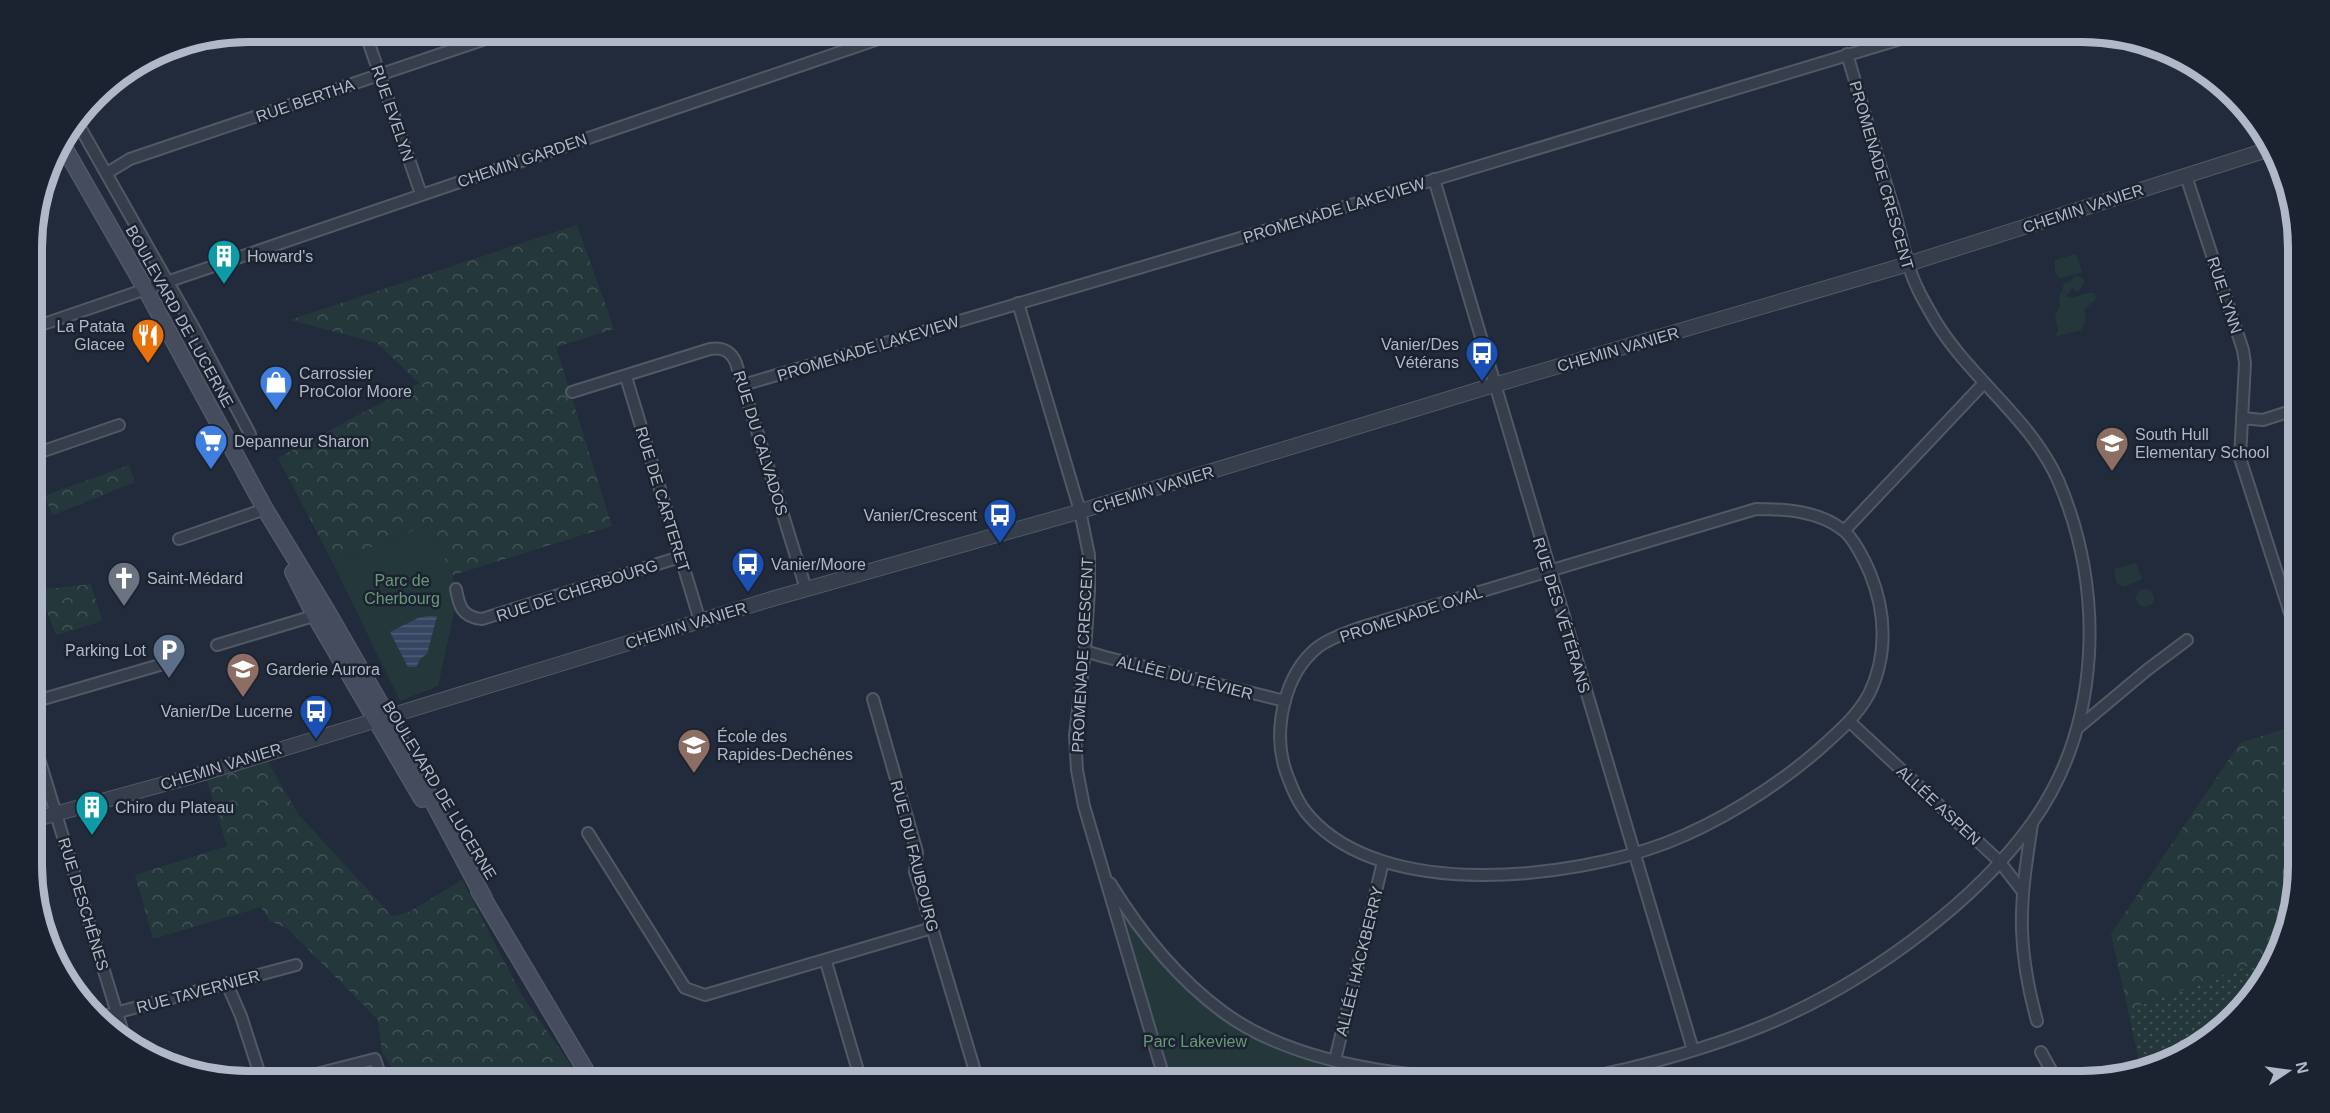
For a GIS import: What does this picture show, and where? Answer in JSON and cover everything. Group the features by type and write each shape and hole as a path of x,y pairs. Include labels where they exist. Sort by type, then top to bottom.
{"main road":[{"name":"BOULEVARD DE LUCERNE","path":"67,150 145,288 321,613 586,1071"}],"street":[{"name":"RUE EVELYN","path":"369,42 421,194"},
{"name":"RUE BERTHA","path":"106,174 130,159 476,42"},
{"name":"CHEMIN GARDEN","path":"42,324 869,42"},
{"name":"PROMENADE LAKEVIEW","path":"743,385 1264,231 1889,42"},
{"name":"PROMENADE CRESCENT","path":"1618,1071 1743,1034 1791,1014 1871,968 1934,923 1968,894 2032,823 2070,751 2079,727 2089,655 2089,622 2078,540 2057,480 2041,449 2001,399 1984,383 1937,323 1907,263 1906,251 1847,54"},
{"path":"81,129 195,330 250,434"},
{"name":"CHEMIN VANIER","path":"42,817 204,773 806,589 1080,511 1907,263 2263,151"},
{"name":"RUE LYNN","path":"2186,176 2243,350 2245,363 2240,458 2288,608"},
{"name":"RUE DES VÉTÉRANS","path":"1434,179 1693,1050"},
{"name":"PROMENADE CRESCENT","path":"1018,303 1080,511 1089,555 1086,651 1075,735 1077,770 1084,806 1102,870 1162,1071"},
{"name":"RUE DU CALVADOS","path":"572,392 717,348 729,352 734,357 806,589"},
{"name":"RUE DE CARTERET","path":"626,377 700,621"},
{"path":"1845,531 1984,383"},
{"path":"2242,418 2263,420 2288,413"},
{"path":"42,452 119,425"},
{"path":"179,539 265,509"},
{"name":"PROMENADE OVAL","path":"1756,509 1788,509 1816,517 1845,531 1866,562 1879,595 1884,631 1880,663 1869,694 1850,722 1801,765 1770,787 1702,826 1667,842 1634,853 1554,871 1511,875 1470,875 1383,862 1352,850 1331,836 1309,816 1294,793 1284,766 1281,735 1285,701 1290,683 1319,646 1359,628 1756,509"},
{"name":"RUE DE CHERBOURG","path":"456,590 459,606 470,616 482,619 680,557"},
{"path":"217,645 321,613"},
{"path":"2079,727 2187,640"},
{"name":"ALLÉE DU FÉVIER","path":"1086,651 1285,701"},
{"path":"42,699 170,662"},
{"name":"RUE DU FAUBOURG","path":"873,699 917,852 915,872 975,1071"},
{"name":"ALLÉE ASPEN","path":"1850,722 1999,861 2023,892"},
{"name":"RUE DESCHÊNES","path":"42,767 121,1027"},
{"path":"2032,823 2023,892 2022,930 2030,994 2037,1021"},
{"path":"588,833 685,988 705,995 826,962 932,928"},
{"name":"ALLÉE HACKBERRY","path":"1335,1060 1383,862"},
{"name":"PROMENADE CRESCENT","path":"1102,870 1123,904 1176,970 1224,1013 1302,1051 1392,1071"},
{"path":"826,962 858,1071"},
{"name":"RUE TAVERNIER","path":"107,1015 296,965"},
{"path":"227,984 241,1016 258,1071"},
{"path":"2041,1052 2051,1071"},
{"path":"330,1071 375,1059 379,1071"}],"green space":[{"path":"577,225 614,329 556,347 612,526 453,575 427,525 333,563 278,458 419,383 377,343 290,320"},
{"path":"2076,254 2082,272 2059,279 2055,272 2055,260"},
{"path":"2076,276 2085,281 2078,292 2072,288 2066,297 2095,293 2096,299 2084,310 2086,319 2081,330 2054,337 2058,331 2055,315 2060,307 2059,296 2064,283 2070,282"},
{"path":"129,465 135,482 53,515 44,496"},
{"name":"Parc de Cherbourg","path":"427,525 453,575 456,604 438,686 400,701 333,563"},
{"path":"2136,563 2142,579 2125,587 2117,584 2114,569"},
{"path":"91,584 102,621 56,635 42,598 42,590"},
{"path":"2145,589 2151,592 2154,598 2151,604 2145,607 2139,604 2136,598 2139,592"},
{"path":"2288,728 2288,764 2281,730"},
{"path":"2281,730 2288,764 2286,892 2281,918 2267,956 2265,960 2128,1010 2111,934 2240,743"},
{"path":"268,762 298,814 392,916 407,913 462,880 521,994 575,1071 394,1071 382,1052 378,1020 288,929 270,921 261,907 153,939 135,875 227,846 207,781"},
{"name":"Parc Lakeview","path":"1102,870 1123,904 1199,993 1273,1039 1384,1070 1402,1071 1162,1071"},
{"path":"2265,960 2237,1001 2218,1020 2173,1050 2148,1060 2139,1062 2128,1010"}],"water":[{"path":"437,616 427,654 421,658 416,667 408,667 390,632 418,618"}],"place":[{"name":"Howard's","path":"224,285"},
{"name":"La Patata Glacee","path":"148,364"},
{"name":"Vanier/Des Vétérans","path":"1482,382"},
{"name":"Carrossier ProColor Moore","path":"276,411"},
{"name":"Depanneur Sharon","path":"211,470"},
{"name":"South Hull Elementary School","path":"2112,472"},
{"name":"Vanier/Crescent","path":"1000,544"},
{"name":"Vanier/Moore","path":"748,593"},
{"name":"Saint-Médard","path":"124,607"},
{"name":"Parking Lot","path":"169,679"},
{"name":"Garderie Aurora","path":"243,698"},
{"name":"Vanier/De Lucerne","path":"316,740"},
{"name":"École des Rapides-Dechênes","path":"694,774"},
{"name":"Chiro du Plateau","path":"92,836"}]}
